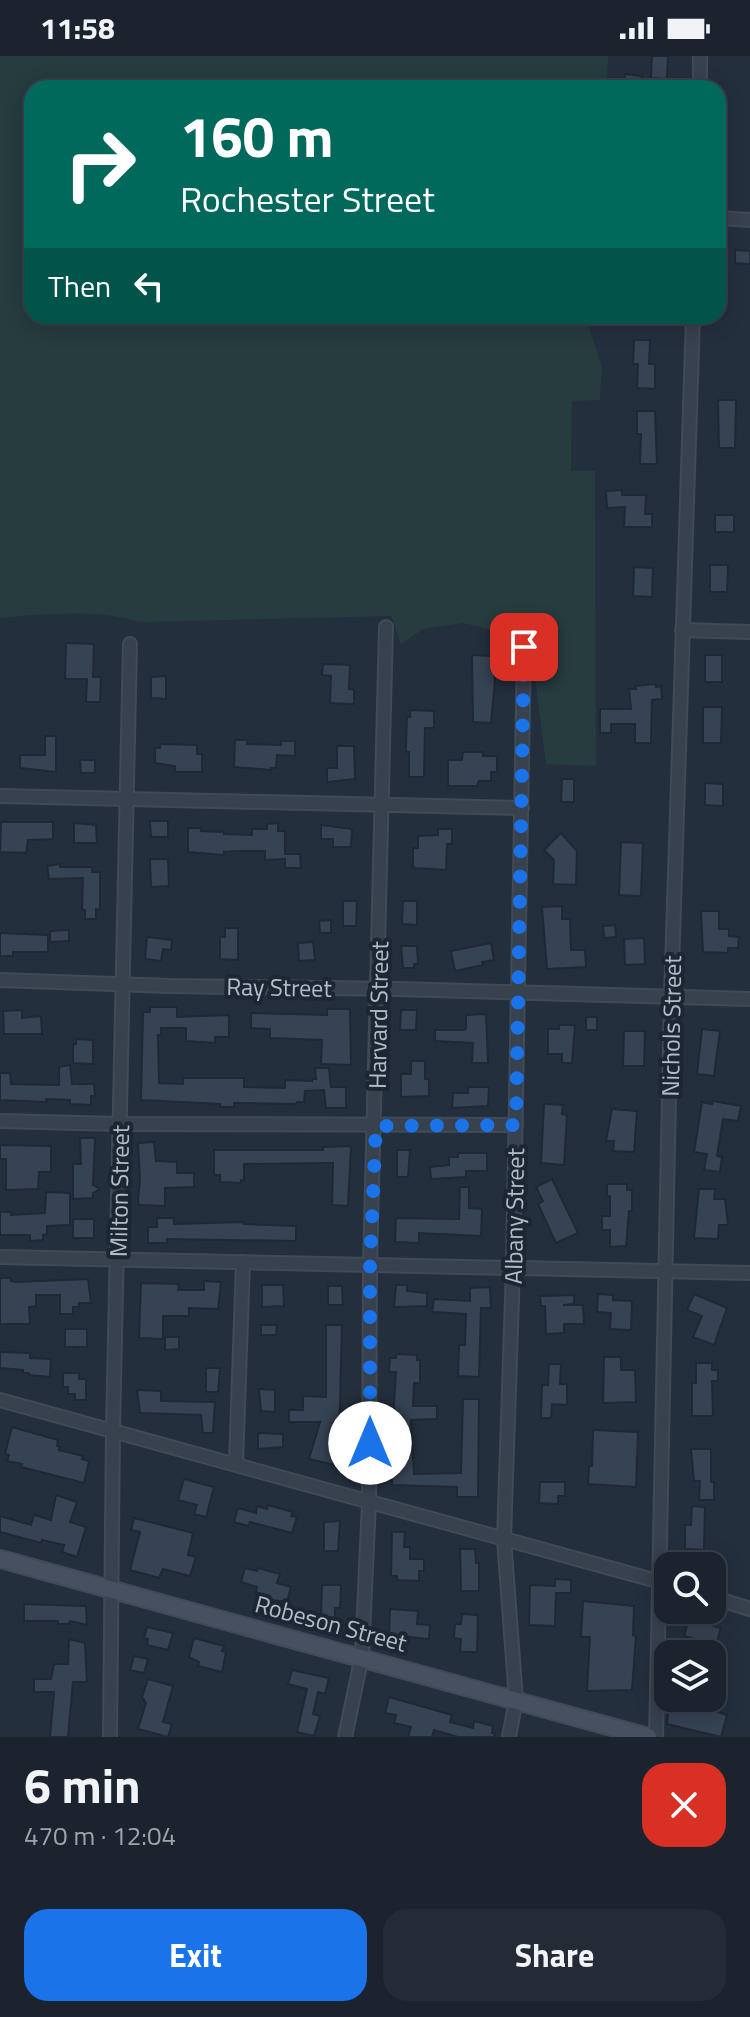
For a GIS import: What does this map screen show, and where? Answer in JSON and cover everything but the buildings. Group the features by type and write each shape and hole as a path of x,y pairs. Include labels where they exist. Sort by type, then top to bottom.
{"main road":[{"name":"Robeson Street","path":"0,1559 648,1737"}],"street":[{"path":"700,56 700,80"},
{"path":"726,218 750,220"},
{"name":"Nichols Street","path":"663,1552 671,998 693,324"},
{"name":"Harvard Street","path":"345,1737 362,1656 369,1502 370,1265 376,1126 386,627"},
{"path":"682,630 750,632"},
{"name":"Milton Street","path":"110,1737 110,1588 130,644"},
{"name":"Albany Street","path":"509,1737 516,1700 504,1539 513,1268 524,647"},
{"path":"0,796 522,808"},
{"name":"Ray Street","path":"0,980 750,999"},
{"path":"0,1121 516,1125"},
{"path":"0,1257 750,1273"},
{"path":"236,1464 243,1262"},
{"path":"0,1400 654,1580"},
{"path":"726,1601 750,1609"},
{"name":"Nichols Street","path":"656,1737 661,1624"}],"green space":[{"path":"0,56 608,56 607,80 24,80 24,324 588,324 602,367 600,400 572,401 571,471 595,471 596,766 546,764 530,639 463,623 423,629 401,644 391,616 140,622 88,614 0,618"}],"route":[{"path":"370,1443 370,1265 376,1126 516,1125 524,647"}]}
